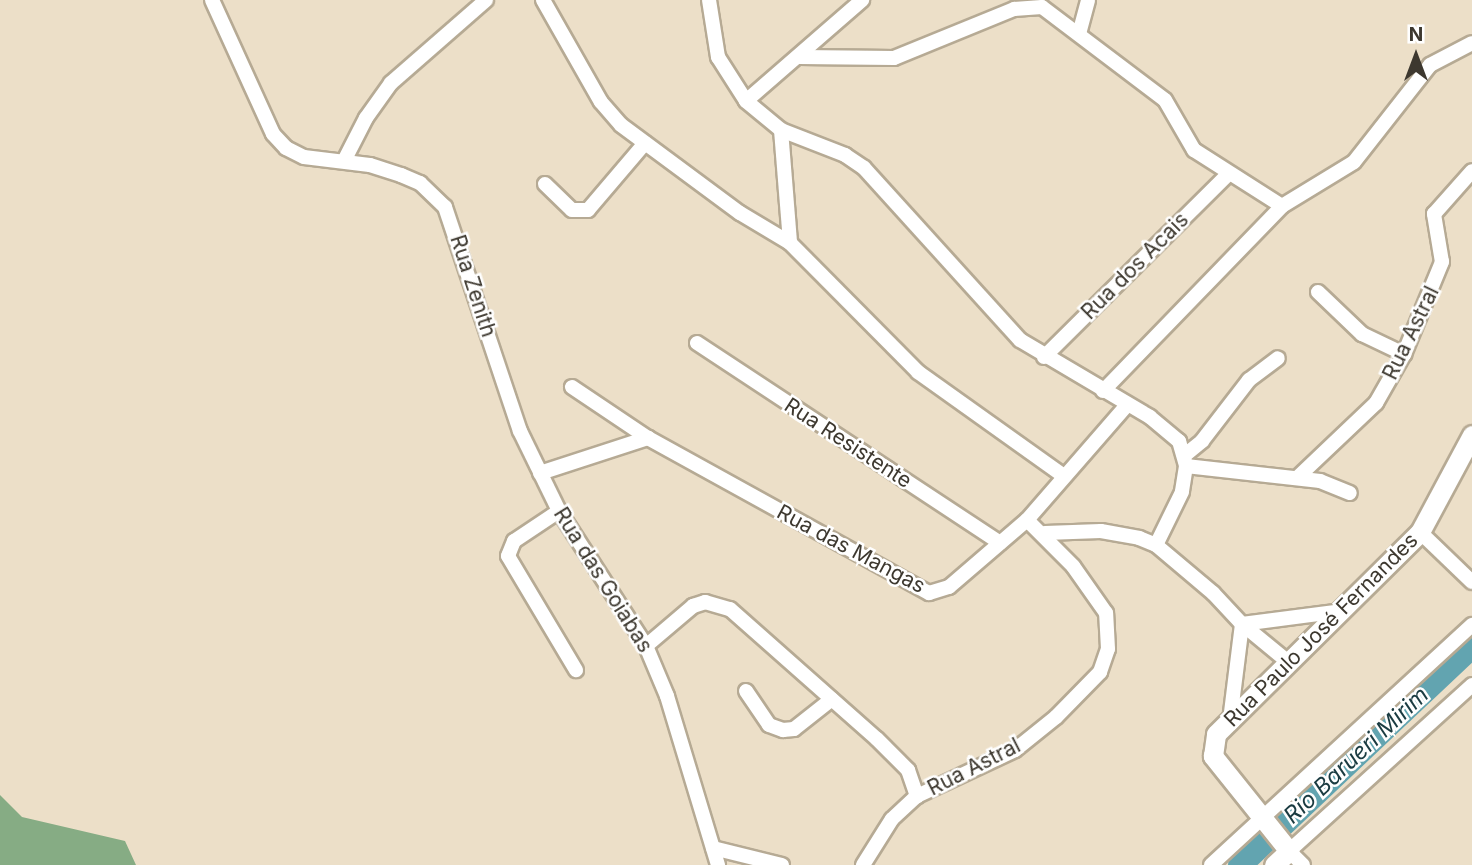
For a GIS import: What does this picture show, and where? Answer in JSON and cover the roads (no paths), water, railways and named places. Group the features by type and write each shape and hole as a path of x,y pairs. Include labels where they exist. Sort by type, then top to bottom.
{"main road":[{"name":"Rua Paulo José Fernandes","path":"1292,853 1264,822 1213,756 1216,734 1335,612 1420,532 1472,435"},
{"path":"1274,865 1292,853"}],"street":[{"name":"Rua Zenith","path":"212,0 274,134 286,148 304,157 344,161 420,183 445,207 509,402 540,473"},
{"path":"344,161 366,118 391,83 486,0"},
{"path":"543,0 601,102 645,143 740,213 790,243 918,372 1064,476"},
{"path":"709,0 718,57 746,101 781,130 845,155 864,168 886,188 1000,323 1044,357 1168,430 1186,460 1230,474 1298,477 1350,493"},
{"path":"1079,34 1088,0"},
{"path":"746,101 800,57 856,2"},
{"path":"800,57 894,58 928,41 1028,6 1042,8 1165,100 1194,150 1227,175 1282,206"},
{"path":"1103,391 1282,206 1354,162 1430,65 1472,43"},
{"path":"781,130 790,243"},
{"path":"545,184 572,210 588,209 645,143"},
{"name":"Rua Astral","path":"1298,477 1376,402 1404,354 1442,262 1434,214 1472,171"},
{"name":"Rua dos Acais","path":"1044,357 1227,175"},
{"path":"1318,292 1362,334 1404,354"},
{"name":"Rua Resistente","path":"697,343 1000,543"},
{"path":"1156,545 1182,492 1186,460 1249,380 1278,358"},
{"name":"Rua das Mangas","path":"572,387 648,438 919,590 939,593 1027,520 1126,406"},
{"path":"540,473 648,438"},
{"name":"Rua das Goiabas","path":"540,473 559,511 646,646 667,696 713,848"},
{"path":"559,511 514,541 508,556 576,670"},
{"name":"Rua Astral","path":"863,865 892,819 917,796 1015,750 1056,717 1100,672 1108,649 1106,613 1045,533 1027,520"},
{"path":"1045,533 1101,531 1156,545 1287,662"},
{"path":"1420,532 1472,582"},
{"path":"646,646 693,606 718,603 730,609 908,770 917,796"},
{"path":"1242,624 1335,612"},
{"path":"1230,720 1242,624"},
{"path":"1211,865 1264,822 1472,625"},
{"path":"1292,853 1472,685"},
{"path":"746,691 769,725 783,730 794,729 832,699"},
{"path":"713,848 778,864"},
{"path":"713,848 718,865"}],"waterway":[{"name":"Rio Barueri Mirim","path":"1240,865 1472,646"}]}
